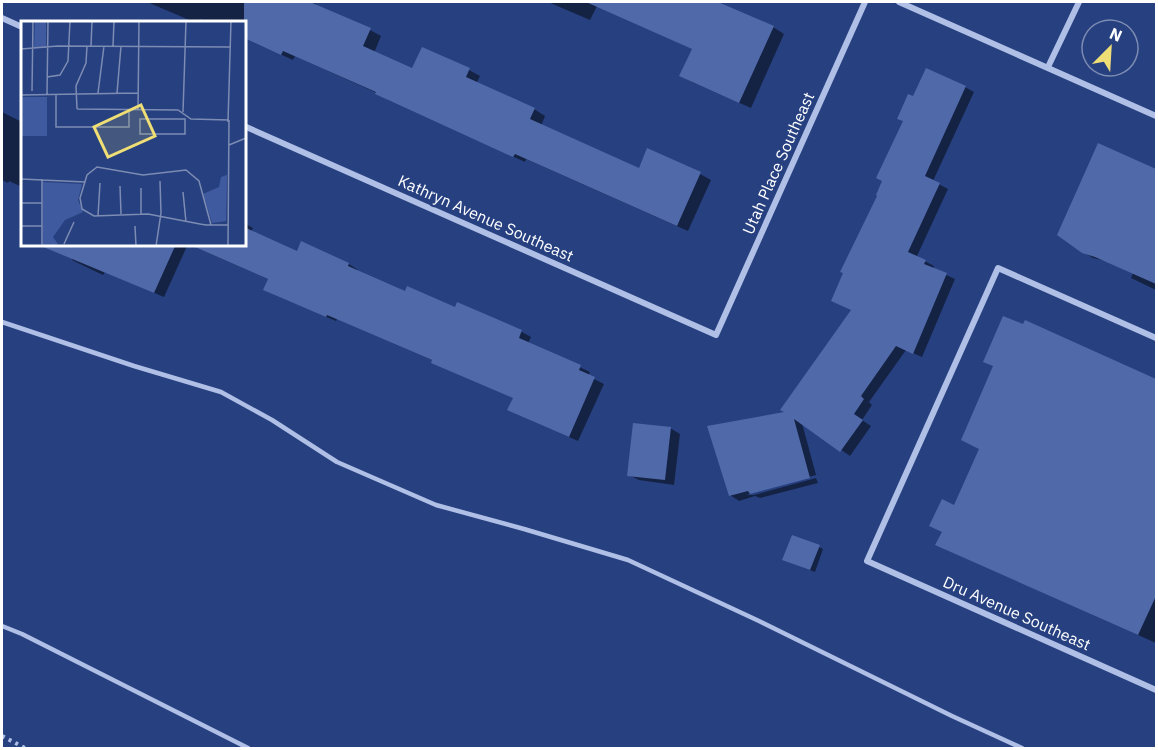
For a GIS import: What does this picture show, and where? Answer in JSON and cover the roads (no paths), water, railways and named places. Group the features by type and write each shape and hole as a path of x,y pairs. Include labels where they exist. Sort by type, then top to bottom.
{"street":[{"name":"Utah Place Southeast","path":"716,335 865,2"},
{"path":"899,2 1156,116"},
{"path":"1048,67 1079,2"},
{"path":"2,18 21,27"},
{"name":"Kathryn Avenue Southeast","path":"246,127 716,335"},
{"name":"Dru Avenue Southeast","path":"1156,338 998,267 867,561 1156,690"}],"lane":[{"path":"2,322 221,392 272,420 337,462 436,505 628,560 1022,748"},
{"path":"2,626 248,748"}]}
